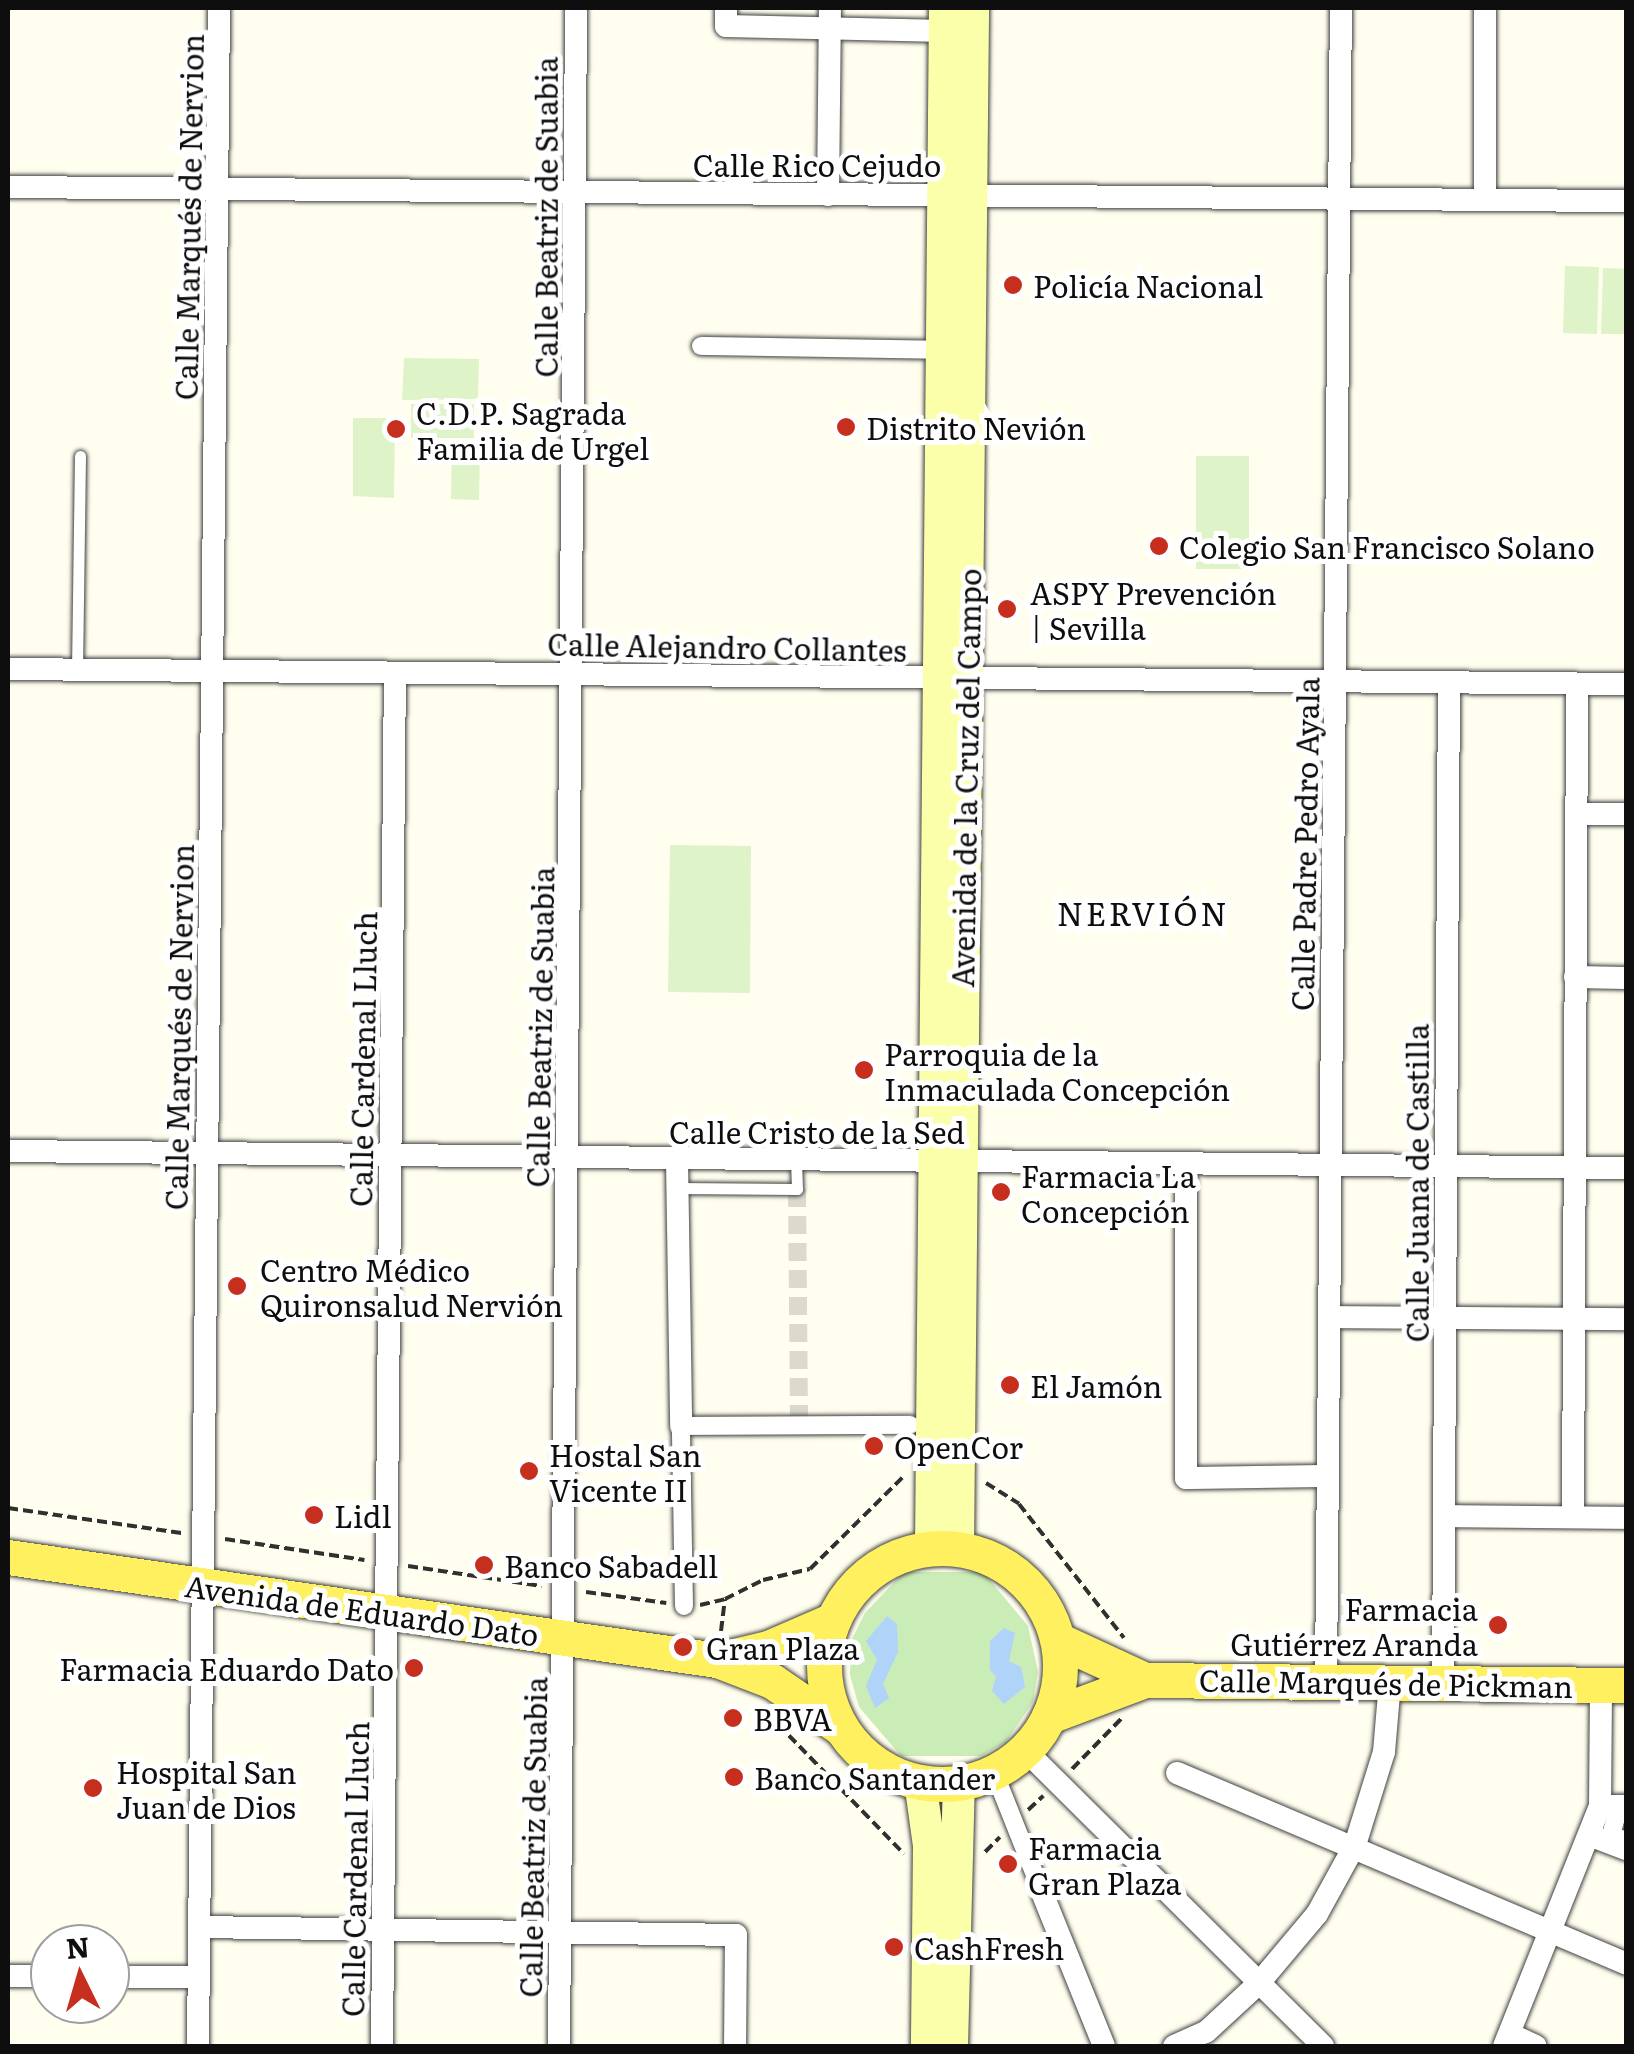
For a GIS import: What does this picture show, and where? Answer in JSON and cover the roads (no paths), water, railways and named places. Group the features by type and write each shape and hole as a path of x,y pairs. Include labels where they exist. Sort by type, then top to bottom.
{"main road":[{"name":"Avenida de la Cruz del Campo","path":"953,679 943,350 973,8"},
{"name":"Avenida de la Cruz del Campo","path":"944,1548 958,195 945,19"},
{"path":"944,1548 1008,1567 1037,1595 1058,1640 1060,1678 1050,1716 1024,1750 994,1772 959,1782 920,1781 877,1764 842,1728 718,1650 768,1648 833,1620 874,1569 944,1548"},
{"name":"Avenida de Eduardo Dato","path":"8,1557 565,1639 718,1650"},
{"path":"833,1620 826,1687 842,1728"},
{"path":"1058,1640 1145,1680"},
{"path":"1050,1716 1145,1680"},
{"name":"Calle Marqués de Pickman","path":"1145,1680 1614,1684"},
{"path":"920,1781 928,1846 927,2046"},
{"path":"952,2046 959,1782"}],"street":[{"name":"Calle Marqués de Nervion","path":"198,2046 220,8"},
{"name":"Calle Beatriz de Suabia","path":"559,2046 576,8"},
{"name":"Calle Padre Pedro Ayala","path":"1326,1682 1342,8"},
{"path":"1485,198 1486,8"},
{"path":"726,17 945,19"},
{"path":"828,195 830,18"},
{"name":"Calle Rico Cejudo","path":"8,187 828,195 1340,195 1626,201"},
{"path":"701,346 943,350"},
{"name":"Calle Alejandro Collantes","path":"8,669 1626,684"},
{"name":"Calle Cardenal Lluch","path":"382,2046 395,673"},
{"name":"Calle Juana de Castilla","path":"1443,1683 1449,682"},
{"path":"1573,1518 1576,684"},
{"path":"1576,814 1626,814"},
{"path":"1575,977 1626,978"},
{"name":"Calle Cristo de la Sed","path":"8,1151 796,1163 1626,1168"},
{"path":"677,1160 684,1606"},
{"path":"1186,1163 1186,1478 1328,1476"},
{"path":"1330,1317 1626,1319"},
{"path":"680,1426 910,1425"},
{"path":"1444,1516 1626,1518"},
{"path":"1174,2046 1206,2032 1259,1983 1317,1914 1355,1846 1384,1752 1390,1682"},
{"path":"1536,2046 1508,2041 1600,1806 1614,1684"},
{"path":"1024,1750 1322,2046"},
{"path":"994,1772 1104,2046"},
{"path":"1177,1772 1626,1964"},
{"path":"1600,1806 1626,1806"},
{"path":"1626,1814 1616,1814 1611,1835 1626,1841"},
{"path":"1589,1835 1626,1849"},
{"path":"199,1927 736,1934 735,2046"},
{"path":"130,1977 198,1977"}],"lane":[{"path":"77,670 80,456"},
{"path":"677,1188 797,1189 796,1163"}],"water":[{"path":"887,1616 897,1624 898,1652 883,1684 889,1698 875,1708 866,1686 877,1660 866,1641"},
{"path":"1004,1628 1015,1633 1009,1661 1021,1667 1025,1687 1004,1704 992,1691 996,1676 990,1670 990,1641"}],"tunnel":[{"path":"797,1189 799,1425"}],"place":[{"name":"Policía Nacional","path":"1013,285"},
{"name":"Distrito Nevión","path":"846,427"},
{"name":"C.D.P. Sagrada Familia de Urgel","path":"396,429"},
{"name":"Colegio San Francisco Solano","path":"1159,546"},
{"name":"ASPY Prevención | Sevilla","path":"1007,609"},
{"name":"Parroquia de la Inmaculada Concepción","path":"864,1070"},
{"name":"Farmacia La Concepción","path":"1001,1192"},
{"name":"Centro Médico Quironsalud Nervión","path":"237,1286"},
{"name":"El Jamón","path":"1010,1385"},
{"name":"OpenCor","path":"874,1446"},
{"name":"Hostal San Vicente II","path":"529,1471"},
{"name":"Lidl","path":"314,1515"},
{"name":"Banco Sabadell","path":"484,1565"},
{"name":"Farmacia Gutiérrez Aranda","path":"1498,1625"},
{"name":"Gran Plaza","path":"683,1647"},
{"name":"Farmacia Eduardo Dato","path":"414,1668"},
{"name":"BBVA","path":"733,1718"},
{"name":"Banco Santander","path":"734,1777"},
{"name":"Hospital San Juan de Dios","path":"93,1788"},
{"name":"Farmacia Gran Plaza","path":"1008,1864"},
{"name":"CashFresh","path":"894,1947"}],"district":[{"name":"NERVIÓN","path":"1143,912"}]}
